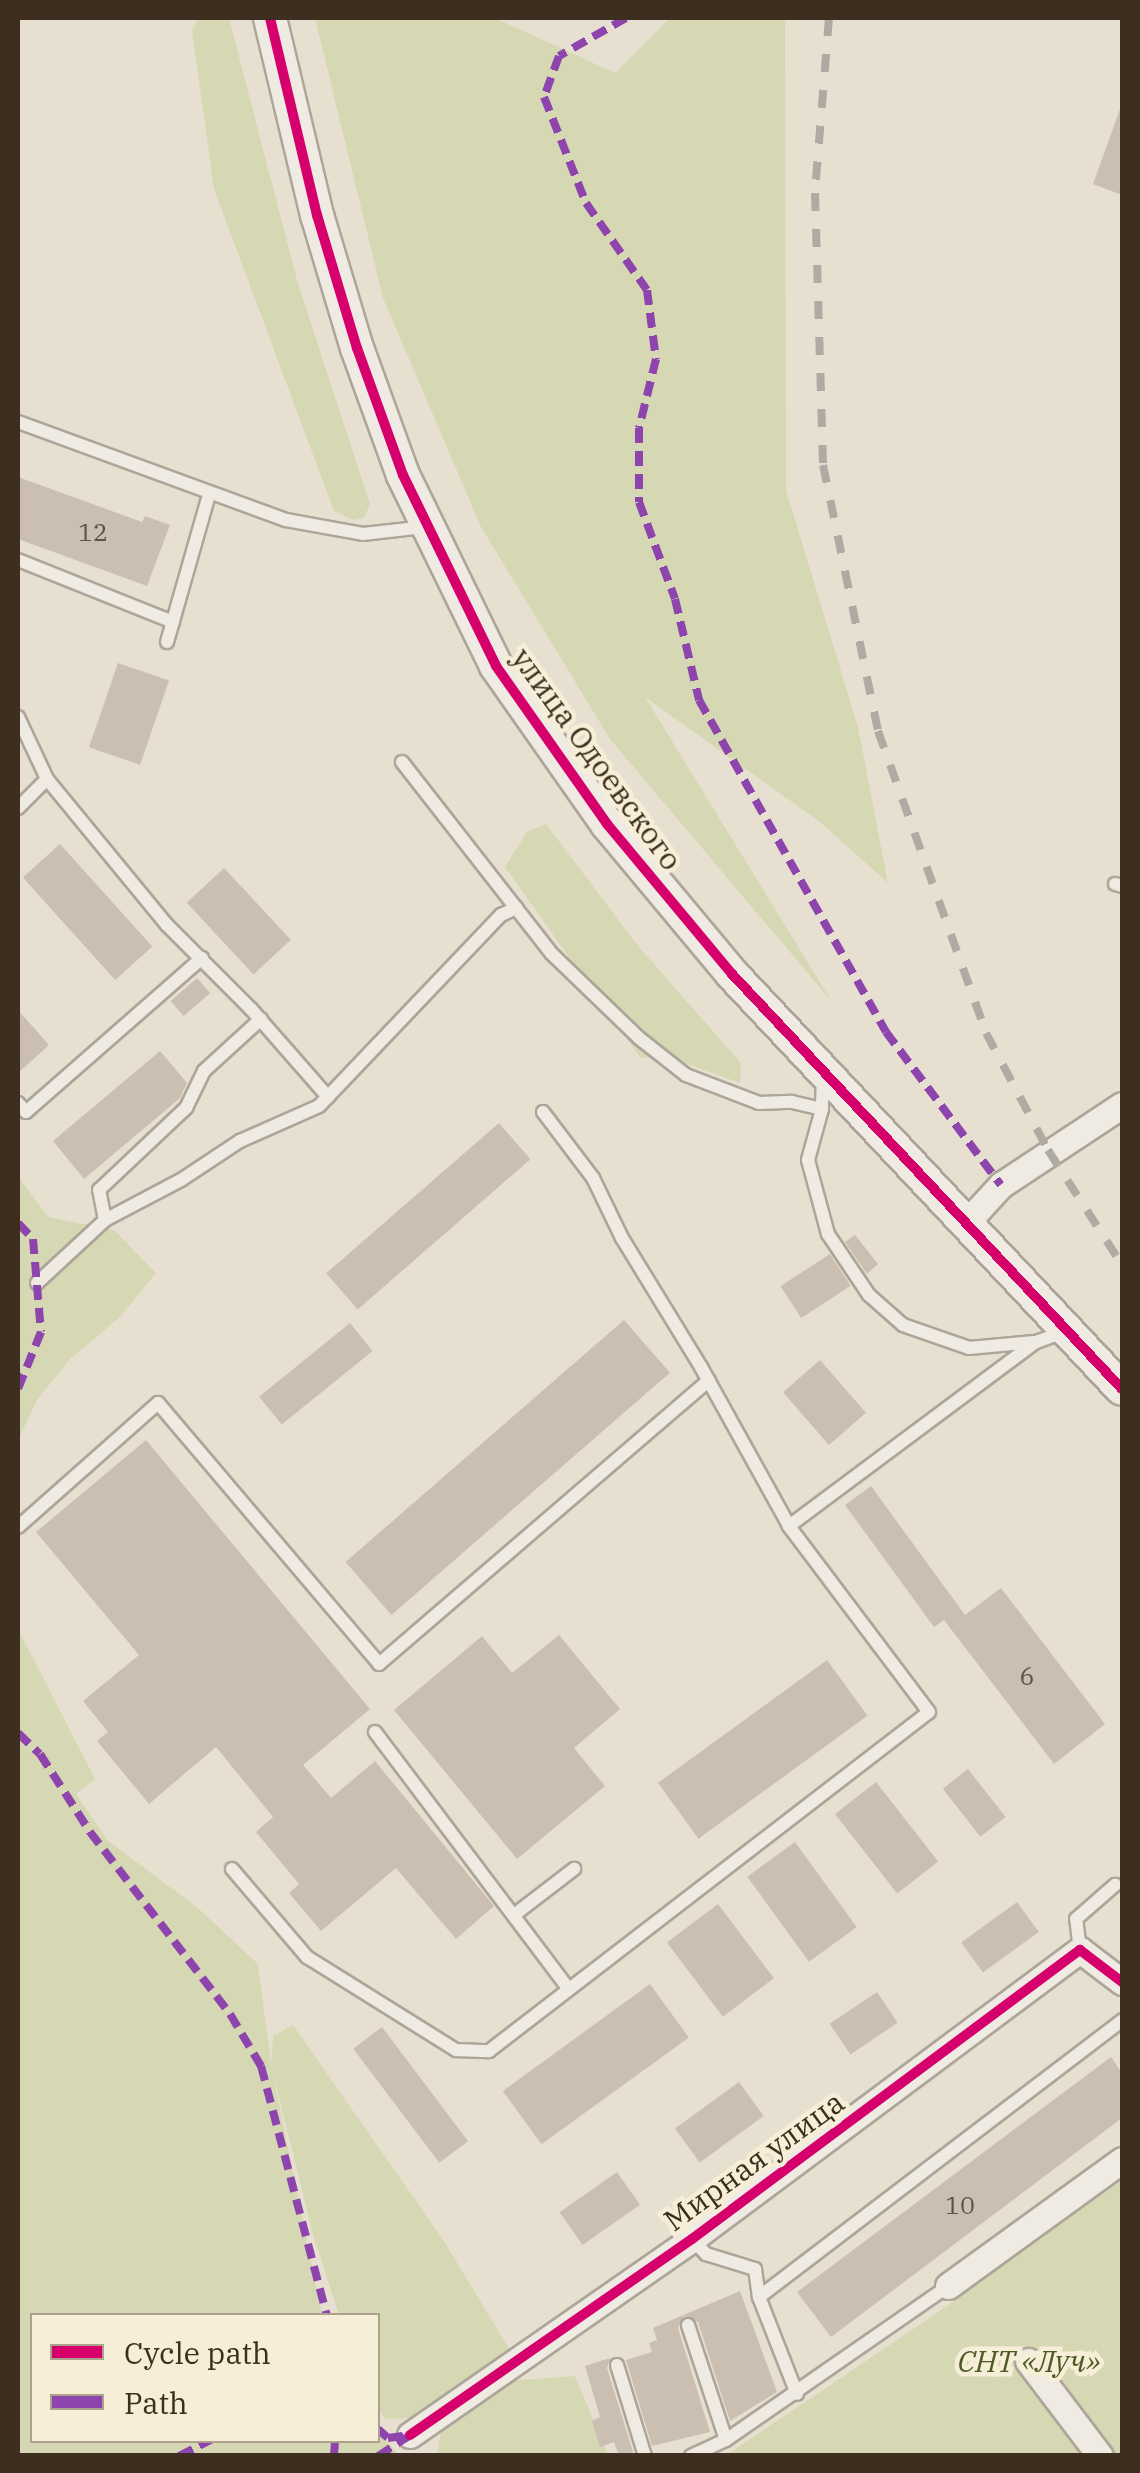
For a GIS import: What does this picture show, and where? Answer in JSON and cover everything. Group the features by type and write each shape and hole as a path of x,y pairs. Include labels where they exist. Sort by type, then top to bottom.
{"street":[{"name":"улица Одоевского","path":"270,18 317,215 357,348 403,476 496,666 542,736 694,929 824,1075 1122,1388"},
{"path":"966,1223 1001,1185 1122,1106"},
{"path":"1080,1950 1122,1982"},
{"name":"Мирная улица","path":"410,2435 692,2238 1080,1950"},
{"path":"948,2286 1122,2160"},
{"path":"1028,2362 1100,2456"}],"lane":[{"path":"18,422 286,520 363,534 427,526"},
{"path":"167,642 209,495"},
{"path":"18,560 172,622"},
{"path":"18,717 47,779 166,925 261,1019 328,1097"},
{"path":"402,762 552,954 639,1038 686,1075 759,1103 792,1102 822,1110"},
{"path":"18,808 47,779"},
{"path":"37,1283 105,1220 181,1180 240,1141 319,1106 501,915 516,908"},
{"path":"18,1103 26,1112 202,958"},
{"path":"105,1220 99,1190 186,1108 204,1071 261,1019"},
{"path":"824,1075 822,1110 808,1160 828,1234 870,1294 904,1325 969,1348 1036,1342 1068,1330"},
{"path":"232,1868 307,1958 456,2050 489,2051 929,1712 788,1526 708,1380 622,1238 593,1178 544,1112"},
{"path":"788,1526 1036,1342"},
{"path":"18,1527 158,1404 379,1664 708,1380"},
{"path":"375,1732 569,1989"},
{"path":"514,1915 574,1869"},
{"path":"1080,1950 1076,1919 1115,1885"},
{"path":"759,2297 1122,2020"},
{"path":"692,2238 706,2254 755,2270 759,2297 796,2394"},
{"path":"691,2456 726,2440 796,2394 948,2286"},
{"path":"688,2325 726,2440"},
{"path":"617,2365 645,2456"}],"green space":[{"path":"198,18 229,18 298,284 370,504 364,518 353,520 334,511 214,189 192,31"},
{"path":"315,18 495,18 615,73 670,18 785,18 786,490 858,727 888,883 820,822 645,697 832,1002 610,739 481,527 383,298"},
{"path":"546,824 638,946 741,1063 740,1083 684,1063 640,1057 505,867 527,832"},
{"path":"18,1176 48,1217 114,1230 156,1273 119,1318 70,1359 37,1400 18,1440"},
{"path":"18,1629 95,1779 76,1794 108,1841 198,1908 258,1964 271,2064 273,2036 293,2025 442,2238 510,2350 410,2418 386,2419 380,2412 380,2313 338,2313 312,2231 272,2069 322,2313 30,2313 30,2443 380,2443 380,2432 398,2455 18,2455"},
{"name":"СНТ «Луч»","path":"1122,2180 1122,2455 725,2456 937,2313"},
{"path":"575,2376 608,2455 437,2456 442,2423 507,2381"}],"building":[{"path":"1122,110 1122,195 1093,184"},
{"path":"18,477 142,522 145,516 170,525 147,586 18,539"},
{"path":"118,663 169,681 140,765 89,747"},
{"path":"60,844 152,947 115,980 23,877"},
{"path":"224,868 291,940 254,974 187,903"},
{"path":"197,978 210,993 184,1016 171,1001"},
{"path":"18,1010 49,1045 18,1073"},
{"path":"160,1051 187,1083 180,1098 84,1179 53,1141"},
{"path":"499,1123 530,1159 358,1309 326,1273"},
{"path":"855,1235 878,1264 867,1274 845,1242"},
{"path":"830,1254 851,1286 801,1318 781,1286"},
{"path":"624,1320 670,1373 391,1615 346,1562"},
{"path":"350,1323 373,1351 282,1425 259,1397"},
{"path":"820,1360 866,1413 829,1445 783,1392"},
{"path":"146,1440 370,1709 303,1765 331,1798 375,1761 494,1906 456,1939 396,1868 321,1931 289,1893 299,1884 256,1832 273,1817 216,1747 149,1804 97,1741 108,1732 83,1701 139,1655 36,1532"},
{"path":"871,1486 965,1615 1001,1588 1105,1724 1054,1764 944,1620 934,1627 845,1505"},
{"path":"559,1635 620,1709 574,1748 605,1786 517,1859 394,1710 482,1636 512,1673"},
{"path":"827,1660 868,1716 698,1839 658,1783"},
{"path":"968,1769 1006,1817 980,1837 943,1789"},
{"path":"876,1782 938,1862 897,1894 835,1814"},
{"path":"795,1842 857,1927 809,1962 747,1877"},
{"path":"1017,1902 1039,1932 983,1972 961,1943"},
{"path":"718,1904 774,1978 723,2017 667,1943"},
{"path":"650,1984 689,2037 542,2144 503,2091"},
{"path":"877,1992 898,2023 850,2055 830,2024"},
{"path":"382,2027 468,2141 439,2163 353,2049"},
{"path":"1111,2057 1122,2073 1122,2118 831,2337 797,2292"},
{"path":"739,2082 764,2116 700,2162 675,2128"},
{"path":"617,2172 640,2205 583,2245 560,2212"},
{"path":"740,2291 777,2392 730,2421 698,2322 684,2316 678,2328 710,2432 652,2446 626,2360 652,2352 649,2343 657,2340 653,2328"},
{"path":"610,2358 607,2368 633,2452 619,2456 614,2442 600,2447 592,2421 600,2417 585,2366"}],"railway":[{"path":"829,18 815,193 823,465 878,731 986,1033 1048,1150 1122,1265"}],"marked path":[{"path":"626,18 559,56 544,97 586,203 647,290 656,359 639,428 639,502 675,599 699,700 886,1032 1001,1185"},
{"path":"18,1223 33,1239 41,1332 18,1389"},
{"path":"18,1733 40,1754 90,1832 230,2014 261,2066 326,2313"},
{"path":"380,2431 388,2438 410,2435"},
{"path":"378,2456 410,2435"},
{"path":"179,2456 205,2443"},
{"path":"334,2456 335,2443"}],"cycle path":[{"path":"270,18 317,215 357,348 403,475 496,666 607,824 732,974 1122,1389"},
{"path":"410,2435 692,2239 1080,1950 1122,1982"}]}
